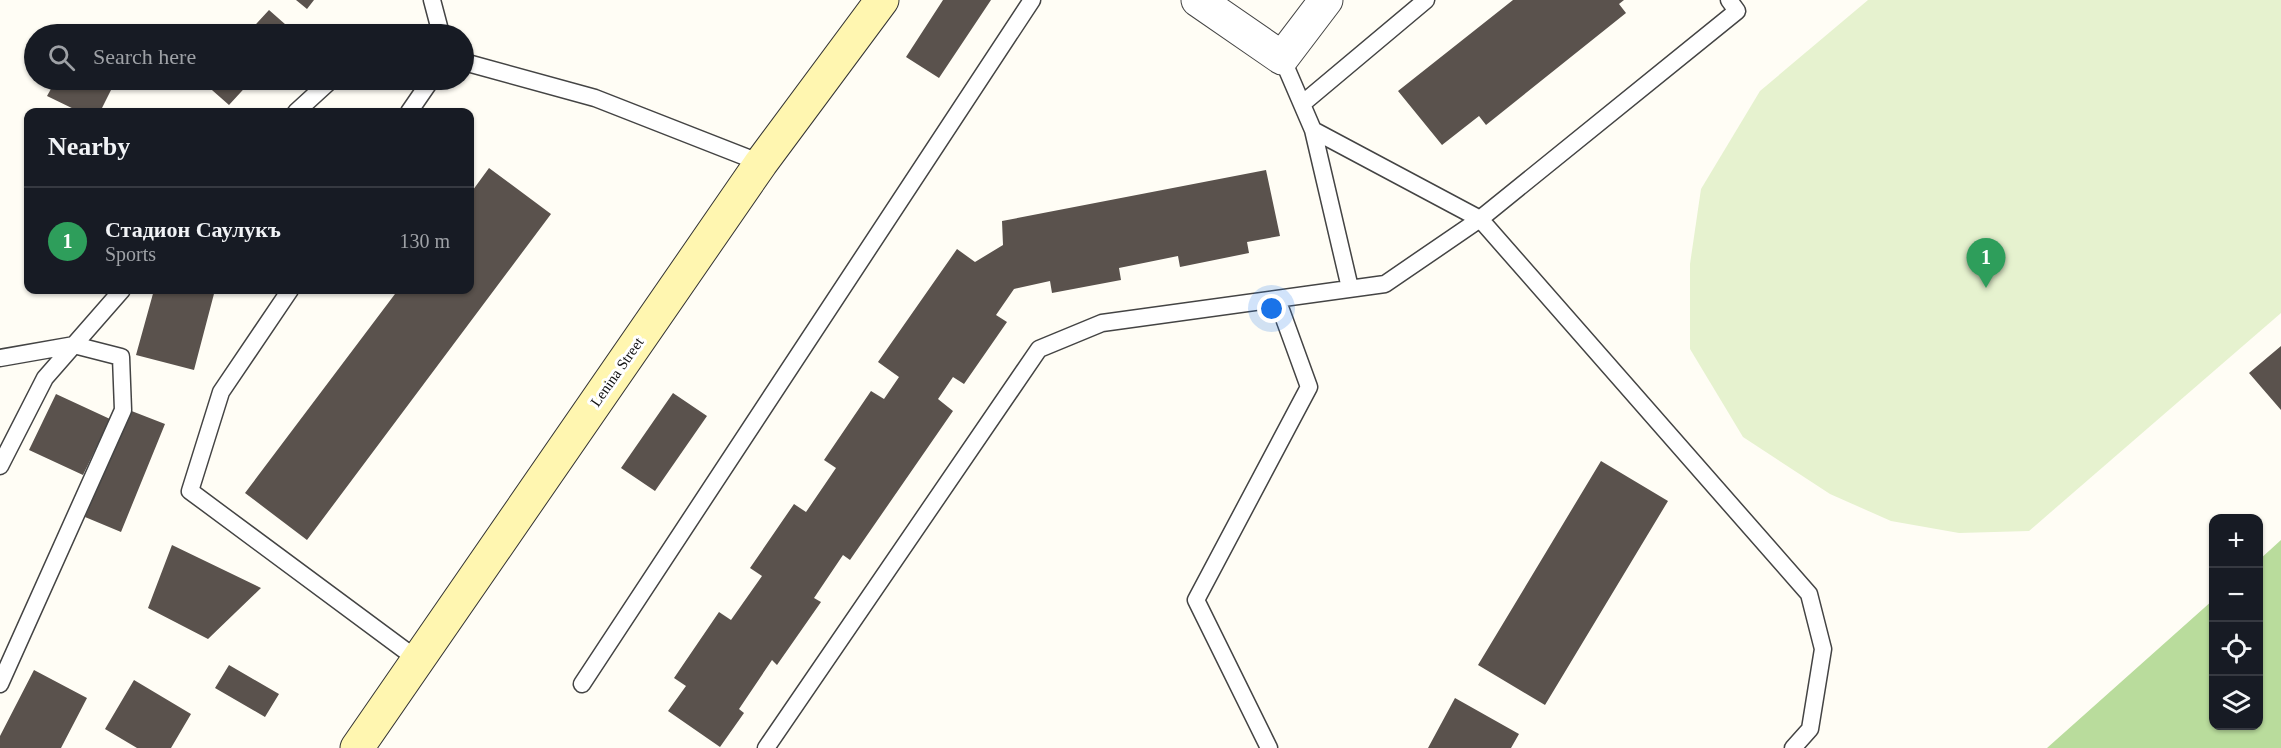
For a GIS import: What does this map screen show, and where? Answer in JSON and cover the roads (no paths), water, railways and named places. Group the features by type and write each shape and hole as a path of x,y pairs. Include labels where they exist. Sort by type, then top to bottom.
{"main road":[{"name":"Lenina Street","path":"357,748 761,164 882,0"}],"street":[{"path":"1198,0 1282,58 1326,0"}],"lane":[{"path":"432,0 438,24"},
{"path":"582,684 1032,0"},
{"path":"1302,104 1426,0"},
{"path":"766,748 1039,349 1102,323 1385,284 1480,219 1737,11 1729,0"},
{"path":"1282,58 1313,130 1350,288"},
{"path":"474,65 595,98 761,164"},
{"path":"300,108 320,90"},
{"path":"412,108 424,90"},
{"path":"1313,130 1480,219 1809,594 1823,649 1810,729 1793,748"},
{"path":"0,466 45,378 119,294"},
{"path":"287,294 221,392 190,491 418,660"},
{"path":"1269,748 1196,600 1309,387 1277,299"},
{"path":"0,358 74,345 121,357 123,410 0,684"}],"place":[{"name":"Стадион Саулукъ","path":"1986,288"}]}
